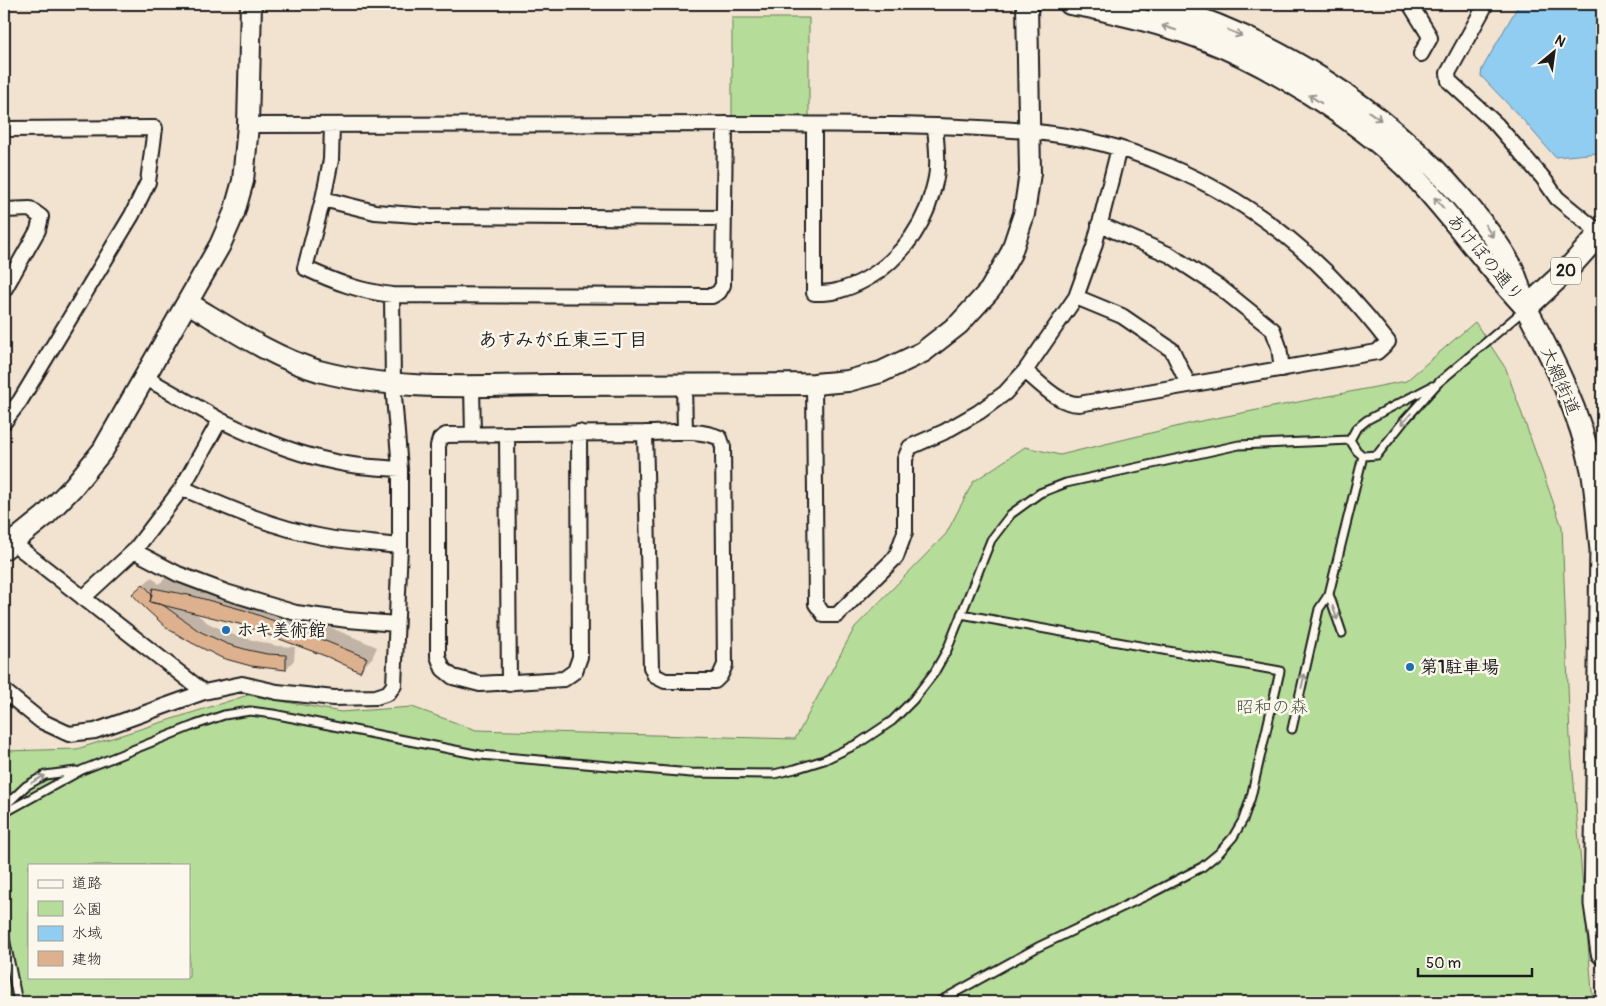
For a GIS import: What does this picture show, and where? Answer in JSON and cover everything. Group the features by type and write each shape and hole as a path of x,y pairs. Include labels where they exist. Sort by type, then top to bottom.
{"main road":[{"name":"20","path":"1526,308 1570,268 1601,233"},
{"name":"大網街道","path":"1526,308 1550,352 1571,400 1592,470 1596,503 1601,550 1595,904 1602,953"}],"street":[{"path":"204,692 83,598 8,546 45,516 74,487 104,450 220,245 234,213 243,181 248,125 251,4"},
{"path":"188,304 282,357 317,370 348,378 393,384 472,386 814,384 848,381 881,372 923,352 959,324 990,290 1011,253 1024,214 1030,172 1027,4"},
{"name":"あけぼの通り","path":"1070,4 1140,19 1206,40 1256,64 1303,90 1336,112 1402,164 1436,200 1503,284 1526,308"},
{"name":"あけぼの通り","path":"1157,4 1212,23 1286,58 1325,81 1393,129 1423,155 1484,223 1512,267 1526,308"},
{"path":"1410,4 1430,38 1421,54"},
{"path":"1486,4 1448,73 1449,81 1497,126 1543,178 1557,198 1601,233"},
{"path":"248,125 725,124 936,126 1028,131 1073,138 1119,148 1166,165 1209,185 1256,212 1297,243 1330,274 1362,308 1388,342 1377,352 1074,404 1058,398 1025,371"},
{"path":"332,125 330,160 323,199 304,268 338,283 370,292 392,295 712,296 719,292 724,285 725,124"},
{"path":"814,125 814,293 836,291 857,283 879,271 903,249 919,227 930,199 938,170 936,126"},
{"path":"4,129 155,128 148,182 132,215 20,401 4,422"},
{"path":"814,384 816,604 824,616 837,615 896,557 904,532 905,459 910,447 944,432 979,412 1006,393 1025,371 1076,296 1094,247 1119,148"},
{"path":"323,199 375,212 429,216 724,218"},
{"path":"4,210 30,209 41,217 38,230 4,290"},
{"path":"1099,224 1170,255 1222,289 1273,330 1279,347 1282,369"},
{"path":"4,690 41,721 69,734 95,731 204,692 242,684 277,692 334,698 376,698 388,693 394,684 400,546 400,469 393,384 392,295"},
{"path":"1076,296 1122,316 1172,350 1188,384"},
{"path":"146,378 220,420 250,435 290,450 346,464 400,469"},
{"path":"684,384 685,432"},
{"path":"472,386 473,435"},
{"path":"83,598 134,551 182,488 220,420"},
{"path":"579,432 580,657 575,671 564,679 510,684 480,684 453,676 443,669 438,656 438,446 440,439 446,435 579,432 685,432 710,434 720,438 723,447 725,665 720,676 715,681 665,681 655,676 651,667 646,433"},
{"path":"507,434 510,684"},
{"path":"182,488 272,524 324,537 400,546"},
{"path":"134,551 178,574 226,592 296,613 396,624"}],"lane":[{"path":"1350,440 1362,456 1377,455 1438,383 1526,308"},
{"path":"1350,440 1356,429 1367,420 1438,383"},
{"path":"4,813 82,770 224,715 250,711 480,756 691,774 774,774 824,760 859,744 892,721 913,700 934,673 946,650 991,540 1011,514 1040,493 1066,483 1240,446 1350,440"},
{"path":"1292,729 1320,609 1328,594 1362,456"},
{"path":"1328,594 1342,633"},
{"path":"938,1002 1038,947 1128,905 1202,867 1219,853 1233,837 1243,820 1251,798 1280,671 960,614"},
{"path":"4,807 26,786 45,775 82,770"},
{"path":"4,933 18,1002"}],"green space":[{"path":"732,18 809,18 809,121 732,121"},
{"name":"昭和の森","path":"1475,322 1506,369 1562,527 1570,738 1593,1002 4,1002 4,751 77,749 248,695 341,712 412,707 476,730 795,739 855,627 946,534 973,482 1025,447 1060,455 1196,422 1406,381"}],"water":[{"path":"1519,4 1602,4 1602,151 1599,153 1555,157 1481,76 1482,69"}],"building":[{"path":"143,584 152,594 150,602 163,605 199,631 227,644 248,650 286,655 286,670 251,666 222,658 168,629 132,594"},
{"path":"153,588 193,596 244,610 367,658 360,672 328,657 239,624 150,602"}],"place":[{"name":"ホキ美術館","path":"226,630"},
{"name":"第1駐車場","path":"1410,667"}],"district":[{"name":"あすみが丘東三丁目","path":"563,340"}]}
